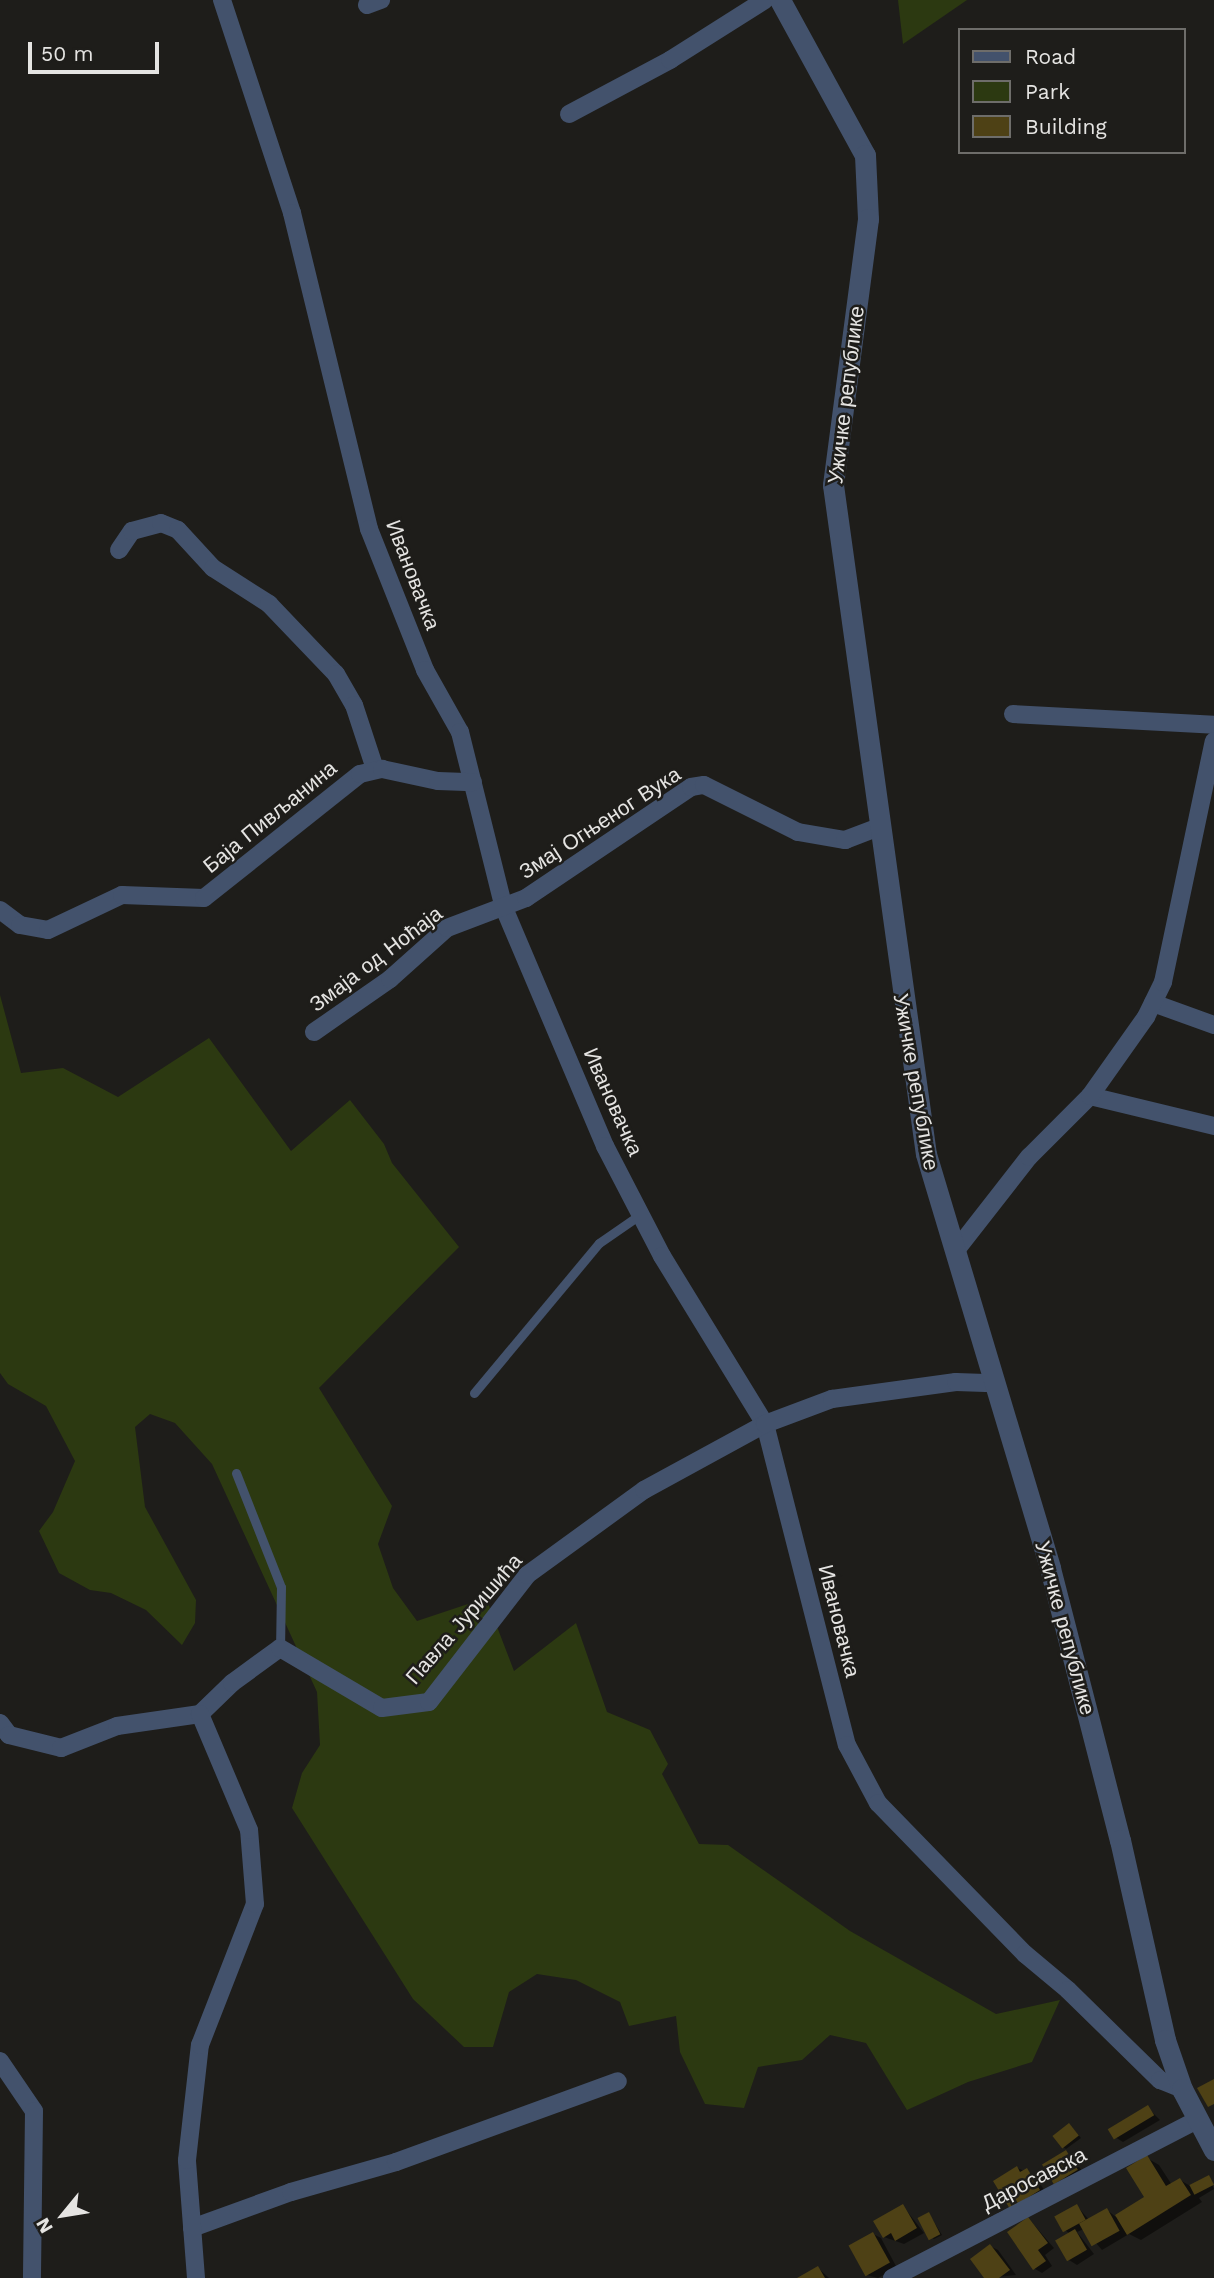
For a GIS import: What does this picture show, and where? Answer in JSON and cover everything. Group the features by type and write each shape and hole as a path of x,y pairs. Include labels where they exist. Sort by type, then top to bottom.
{"street":[{"name":"Ивановачка","path":"222,0 292,213 369,529 425,670 460,732 504,908 605,1146 641,1214 765,1424 847,1745 878,1803 1025,1954 1160,2080 1182,2089"},
{"path":"569,114 670,60 765,0"},
{"name":"Ужичке републике","path":"780,0 865,155 869,219 833,485 877,828 926,1154 957,1249 993,1383 1050,1568 1120,1840 1158,2014 1182,2089 1214,2150"},
{"path":"119,550 132,531 161,523 178,530 213,568 269,604 336,674 354,705 375,769 438,782 473,782"},
{"path":"1013,714 1214,724"},
{"path":"957,1249 1030,1157 1090,1096 1153,1003 1163,982 1214,741"},
{"name":"Баја Пивљанина","path":"0,910 20,925 48,930 122,895 204,898 360,774 375,769"},
{"name":"Змај Огњеног Вука","path":"504,908 526,898 691,786 704,785 798,832 845,840 877,828"},
{"name":"Змаја од Ноћаја","path":"314,1032 390,979 447,928 504,908"},
{"path":"1153,1003 1214,1025"},
{"path":"1090,1096 1214,1126"},
{"name":"Павла Јуришића","path":"280,1648 382,1708 429,1703 527,1575 644,1490 765,1424 855,1395 887,1395 976,1380 993,1383"},
{"path":"0,1723 9,1735 61,1748 117,1726 200,1714 232,1683 280,1648"},
{"path":"197,2278 187,2160 200,2045 255,1904 249,1830 200,1714"},
{"path":"0,2061 34,2111 32,2278"},
{"path":"192,2228 291,2192 396,2162 618,2081"},
{"name":"Даросавска","path":"892,2278 1197,2120"}],"lane":[{"path":"474,1393 599,1242 641,1214"},
{"path":"236,1473 281,1587 280,1648"}],"green space":[{"path":"898,0 967,0 903,44"},
{"path":"0,995 21,1073 63,1068 118,1097 209,1038 291,1151 350,1100 384,1144 392,1163 459,1247 319,1388 392,1506 378,1544 393,1588 417,1621 486,1598 514,1671 576,1623 607,1712 650,1730 668,1764 662,1774 699,1844 728,1845 850,1931 996,2014 1060,2000 1032,2062 968,2082 907,2110 866,2043 830,2035 802,2060 758,2067 744,2108 705,2104 680,2052 676,2016 629,2026 620,2002 576,1980 537,1974 509,1992 493,2047 464,2047 413,1999 292,1808 302,1773 320,1745 317,1692 212,1464 175,1423 150,1414 135,1427 145,1507 196,1600 195,1623 182,1645 146,1610 111,1593 90,1590 59,1573 39,1531 53,1512 75,1461 46,1406 8,1384 0,1373"}],"building":[{"path":"1214,2079 1214,2104 1208,2107 1197,2088"},
{"path":"1148,2105 1154,2115 1114,2139 1108,2129"},
{"path":"1069,2123 1079,2136 1062,2149 1052,2136"},
{"path":"1066,2150 1078,2170 1054,2184 1042,2164"},
{"path":"1147,2155 1166,2186 1180,2178 1191,2195 1127,2235 1115,2215 1144,2197 1126,2168"},
{"path":"1017,2166 1020,2172 1027,2168 1040,2190 1010,2209 993,2181"},
{"path":"1209,2175 1214,2185 1194,2195 1189,2185"},
{"path":"903,2204 917,2228 895,2241 891,2233 883,2238 873,2221"},
{"path":"1077,2204 1086,2220 1063,2232 1054,2217"},
{"path":"1107,2208 1120,2231 1092,2246 1079,2224"},
{"path":"929,2212 940,2234 929,2240 917,2218"},
{"path":"1028,2217 1048,2243 1038,2250 1046,2261 1033,2270 1007,2232"},
{"path":"1075,2229 1087,2250 1067,2261 1055,2240"},
{"path":"873,2232 890,2263 865,2276 849,2246"},
{"path":"990,2244 1010,2270 999,2278 984,2278 970,2259"},
{"path":"818,2266 825,2278 797,2278"}]}
